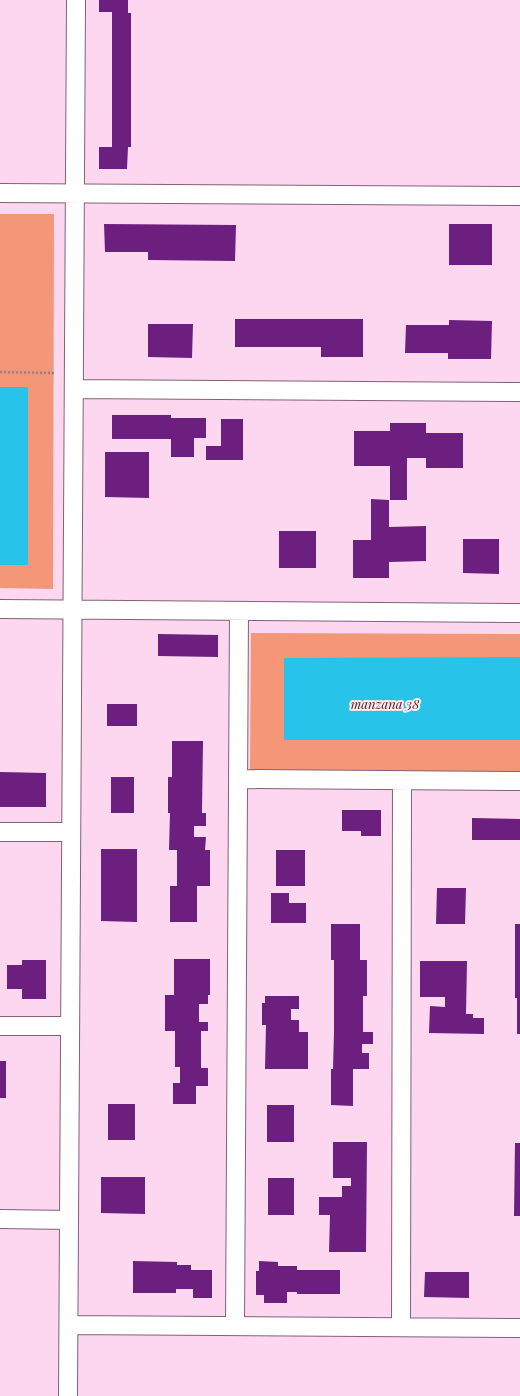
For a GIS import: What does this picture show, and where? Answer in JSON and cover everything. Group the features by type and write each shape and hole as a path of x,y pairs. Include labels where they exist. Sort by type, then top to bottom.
{"street":[{"path":"68,1396 76,0"},
{"path":"0,193 520,196"},
{"path":"74,381 520,392"},
{"path":"0,609 520,613"},
{"path":"235,1326 239,611"},
{"path":"238,779 520,781"},
{"path":"401,1327 402,780"},
{"path":"0,832 72,832"},
{"path":"0,1026 70,1026"},
{"path":"0,1219 70,1220"},
{"path":"69,1325 520,1328"}],"path":[{"path":"0,372 74,381"}],"green space":[{"path":"0,214 54,214 53,589 0,588"},
{"name":"manzana 38","path":"251,633 520,634 520,773 250,771"}],"water":[{"path":"0,387 28,387 28,565 0,565"},
{"path":"520,657 520,740 284,740 284,658"}],"building":[{"path":"99,0 128,0 128,13 131,13 131,147 128,147 127,169 99,169 99,147 112,147 112,12 99,12"},
{"path":"104,224 236,225 235,261 148,260 148,252 105,252"},
{"path":"449,224 492,224 492,265 449,265"},
{"path":"235,319 363,319 363,357 321,357 321,347 235,347"},
{"path":"449,320 492,321 491,359 448,359 448,353 405,353 406,325 449,325"},
{"path":"148,324 193,324 192,358 148,357"},
{"path":"112,415 171,415 171,418 206,418 206,438 194,438 194,457 171,457 171,439 112,439"},
{"path":"221,419 243,419 243,460 206,460 206,446 221,446"},
{"path":"390,423 426,423 426,433 463,433 463,468 426,468 426,458 407,458 407,500 390,500 390,466 354,466 354,431 390,431"},
{"path":"105,452 149,452 149,498 105,497"},
{"path":"371,499 389,500 389,527 426,526 426,561 389,562 389,578 353,578 353,540 371,540"},
{"path":"279,531 316,531 316,568 279,568"},
{"path":"463,539 499,539 499,574 463,573"},
{"path":"158,634 218,635 218,657 158,656"},
{"path":"107,704 137,704 137,726 107,726"},
{"path":"172,741 203,741 202,813 206,813 206,826 194,826 194,837 206,837 205,850 210,850 210,886 197,886 197,922 170,922 170,886 177,886 177,850 169,850 170,813 168,813 168,777 172,777"},
{"path":"0,772 46,773 46,807 0,807"},
{"path":"111,777 134,777 134,813 111,813"},
{"path":"342,810 381,810 381,836 361,836 361,831 342,831"},
{"path":"472,818 520,819 520,840 472,840"},
{"path":"101,849 137,849 137,922 101,921"},
{"path":"276,850 305,850 305,886 276,886"},
{"path":"437,888 466,888 465,924 436,924"},
{"path":"271,893 289,893 289,903 306,903 306,923 271,923"},
{"path":"331,924 360,924 360,960 367,960 367,996 363,996 363,1032 373,1032 373,1044 362,1044 362,1053 369,1053 369,1069 353,1069 353,1106 331,1105 331,1069 333,1069 334,1032 334,960 331,960"},
{"path":"515,924 520,924 520,1034 517,1034 517,998 515,998"},
{"path":"174,959 210,959 210,995 208,995 208,1004 199,1004 199,1022 208,1022 208,1031 201,1031 201,1068 208,1068 208,1086 196,1086 196,1104 173,1104 173,1083 180,1083 180,1067 175,1067 175,1031 165,1031 165,995 174,995"},
{"path":"22,960 46,960 46,999 22,999 22,989 7,989 7,965 22,965"},
{"path":"420,961 467,961 466,1014 473,1014 473,1018 484,1018 484,1034 429,1033 430,1006 445,1007 445,997 420,997"},
{"path":"265,996 299,996 299,1009 291,1009 291,1020 299,1020 299,1032 308,1032 308,1069 265,1069 266,1025 262,1025 262,1003 265,1003"},
{"path":"0,1061 6,1061 6,1098 0,1098"},
{"path":"108,1104 135,1104 135,1140 108,1140"},
{"path":"267,1105 294,1105 294,1142 267,1142"},
{"path":"333,1142 367,1142 366,1252 329,1252 330,1215 319,1215 319,1197 342,1197 342,1186 351,1186 351,1178 333,1178"},
{"path":"515,1143 520,1143 520,1216 514,1216"},
{"path":"101,1177 145,1177 145,1214 101,1213"},
{"path":"268,1178 294,1178 294,1215 268,1215"},
{"path":"133,1261 177,1262 177,1265 191,1265 191,1270 212,1270 212,1298 193,1298 193,1289 176,1289 176,1293 133,1293"},
{"path":"259,1261 278,1262 278,1266 297,1266 297,1270 340,1270 340,1294 297,1294 297,1292 287,1292 287,1303 264,1303 264,1295 256,1295 256,1271 259,1271"},
{"path":"425,1272 469,1272 469,1298 424,1297"}]}
